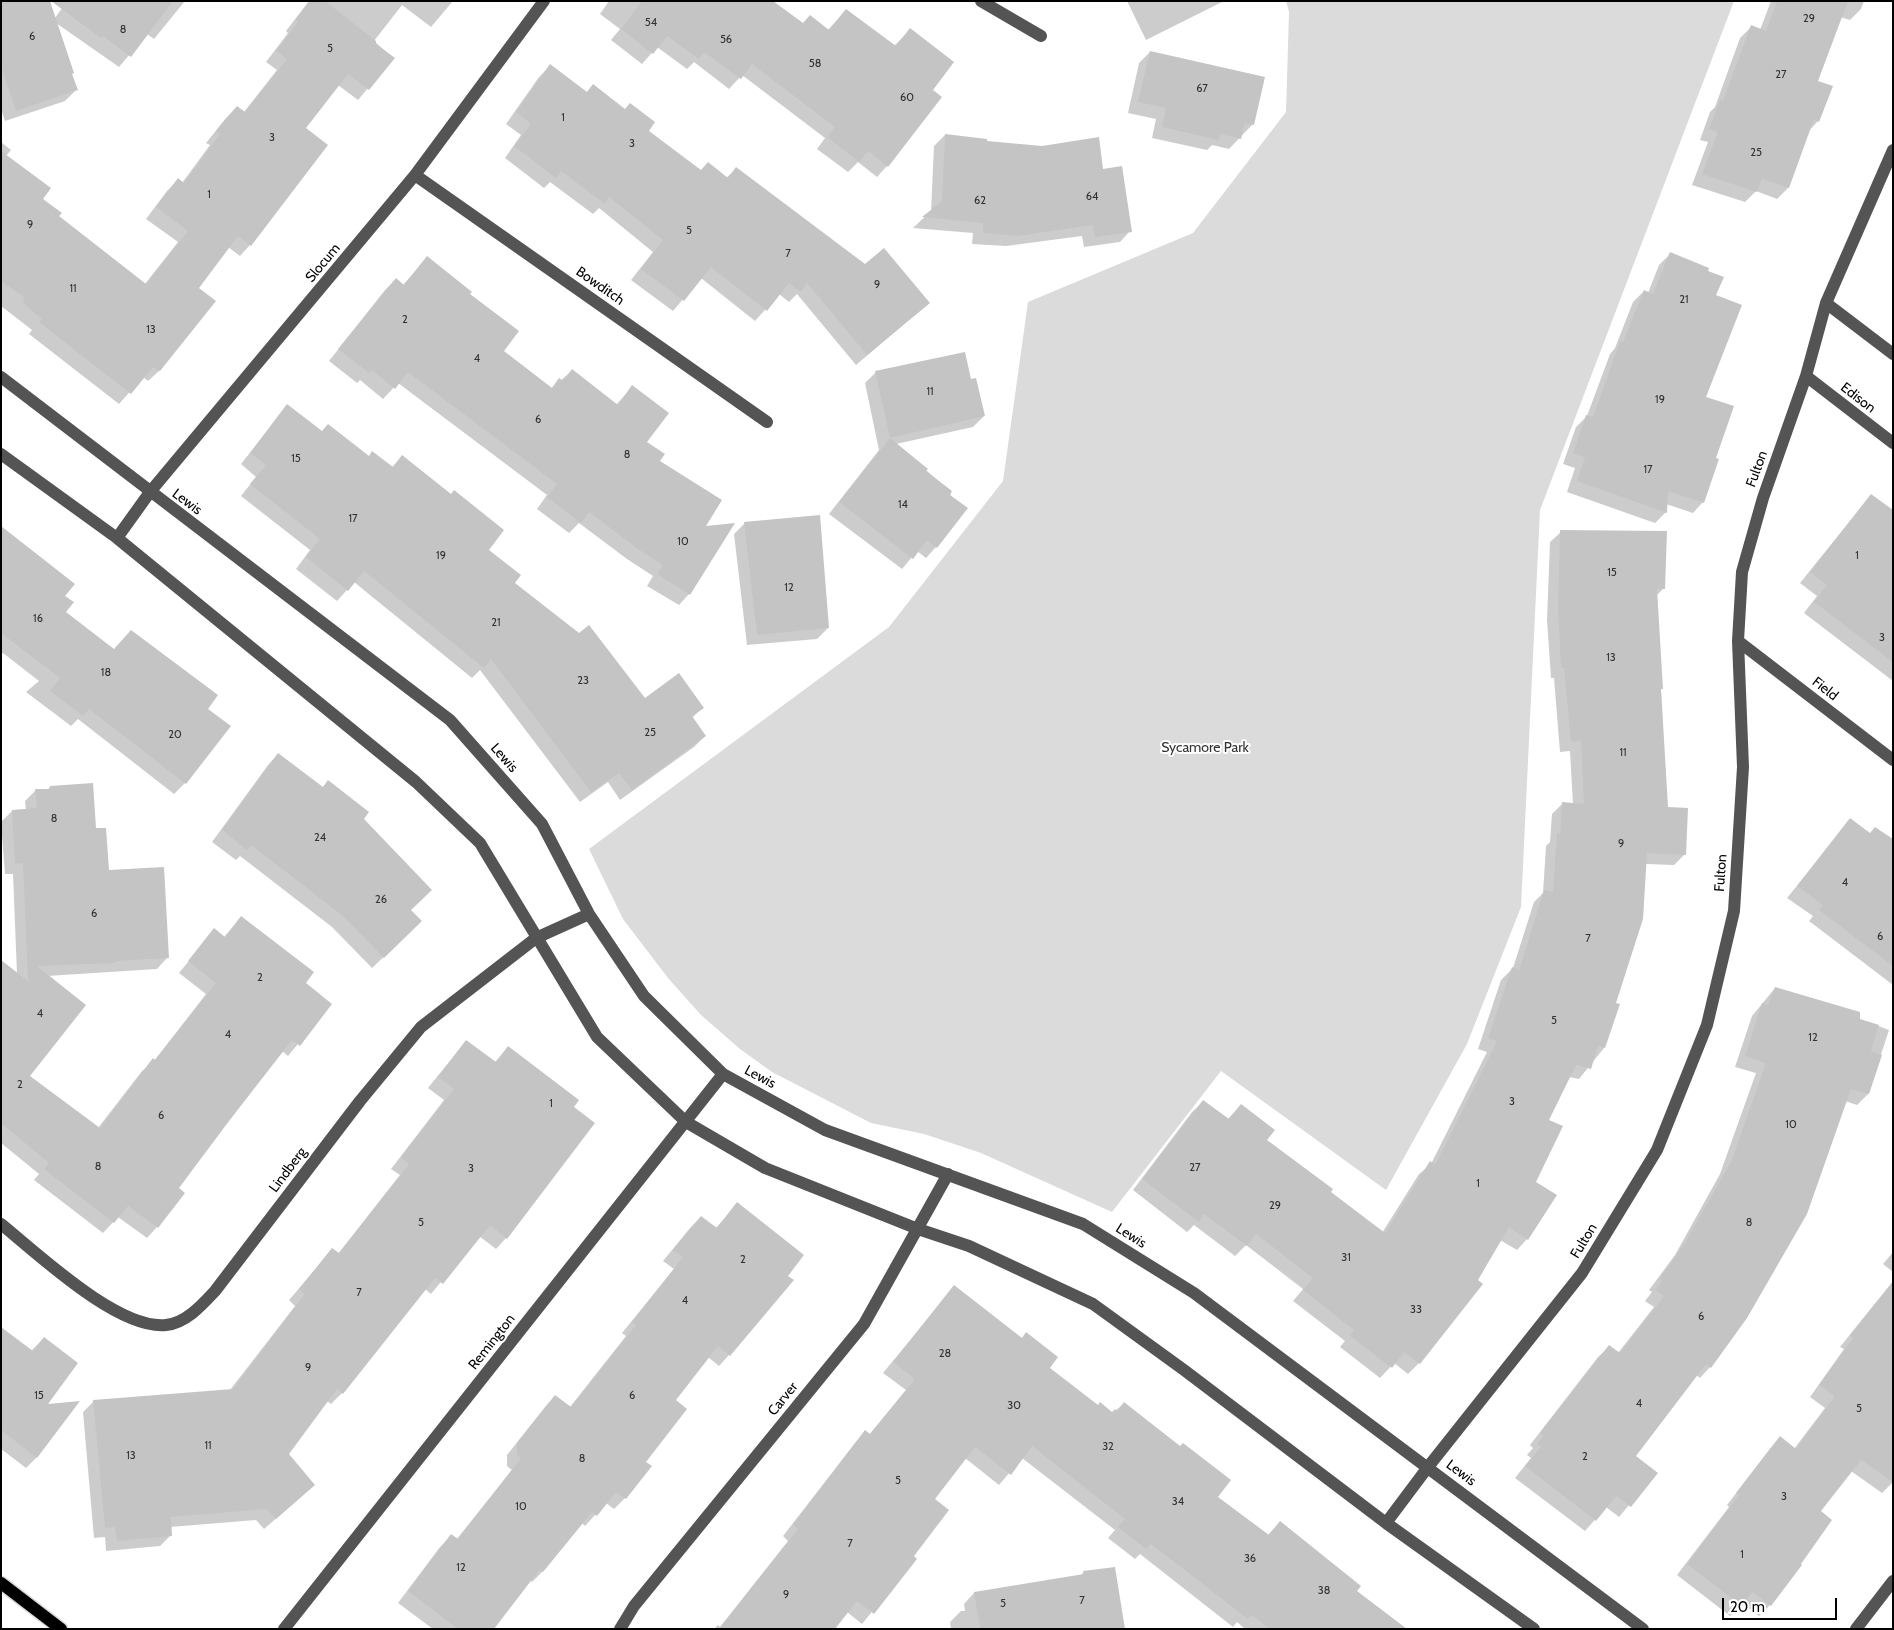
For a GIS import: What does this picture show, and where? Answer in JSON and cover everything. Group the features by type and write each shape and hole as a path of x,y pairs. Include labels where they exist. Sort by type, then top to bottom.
{"main road":[{"path":"1,1583 61,1629"}],"street":[{"name":"Slocum","path":"117,538 150,492 415,175 544,1"},
{"path":"981,1 1041,36"},
{"name":"Fulton","path":"1386,1524 1428,1467 1582,1273 1657,1150 1707,1025 1734,911 1743,767 1738,641 1742,572 1763,498 1806,376 1826,303 1893,150"},
{"name":"Bowditch","path":"415,175 767,422"},
{"path":"1826,303 1893,354"},
{"name":"Edison","path":"1806,376 1893,443"},
{"name":"Lewis","path":"1,377 450,720 542,824 589,914 644,996 722,1074 825,1130 1083,1224 1194,1293 1643,1629"},
{"path":"1,454 117,538 416,782 480,843 597,1037 686,1122 765,1168 918,1229 969,1246 1092,1304 1184,1370 1386,1524 1534,1629"},
{"name":"Field","path":"1738,641 1893,760"},
{"name":"Lindberg","path":"1,1224 102,1305 132,1320 166,1325 194,1314 215,1291 360,1101 421,1027 536,938 589,914"},
{"name":"Remington","path":"284,1629 722,1074"},
{"name":"Carver","path":"620,1629 634,1606 864,1324 948,1174"},
{"path":"1856,1629 1893,1581"}],"green space":[{"name":"Sycamore Park","path":"1286,1 1734,1 1540,510 1521,907 1467,1044 1386,1190 1221,1071 1112,1212 981,1153 924,1134 871,1123 772,1072 740,1049 701,1015 668,978 623,919 589,849 889,627 1003,481 1028,302 1193,233 1286,112 1289,12"}],"building":[{"path":"1,1 50,1 78,90 16,111 1,66"},
{"path":"51,1 173,1 131,57 103,36 101,38"},
{"path":"310,1 325,1 395,58 369,90 348,74 306,128 328,145 251,246 238,236 199,288 216,301 160,371 153,367 131,394 39,322 42,319 26,306 23,301 25,298 1,281 1,151 51,188 43,199 62,213 59,216 146,284 188,231 156,207 178,178 184,183 220,134 216,131 237,106 245,112 287,59 276,51 298,22 295,20"},
{"path":"642,1 773,1 803,23 810,15 829,30 846,9 896,46 910,28 954,62 933,90 942,97 888,167 868,151 859,162 827,137 835,127 752,64 741,79 704,52 699,59 667,36 653,54 621,29"},
{"path":"1777,1 1848,1 1818,81 1833,86 1819,122 1814,119 1789,188 1762,179 1757,192 1702,174 1718,132 1709,129 1720,100 1723,101 1751,25 1766,31"},
{"path":"1150,51 1265,77 1254,125 1245,123 1241,139 1220,134 1219,140 1162,127 1166,108 1138,102"},
{"path":"550,64 587,92 593,84 625,109 630,103 655,122 649,131 701,170 708,162 728,178 736,167 865,264 884,248 930,303 867,355 807,283 801,292 789,283 767,311 711,267 684,301 641,269 663,240 609,197 605,204 561,171 556,178 514,146 531,124 516,112"},
{"path":"945,134 987,139 987,141 1042,146 1099,137 1103,169 1122,166 1132,232 1095,237 1093,225 1018,236 983,233 983,223 922,217 942,201"},
{"path":"1670,252 1709,268 1708,271 1724,277 1716,295 1742,305 1706,397 1734,406 1716,458 1719,459 1704,503 1668,491 1667,513 1577,481 1585,457 1573,453 1586,415 1593,417 1620,341 1623,342 1644,290 1653,294"},
{"path":"427,256 472,292 470,294 519,331 504,351 552,388 559,378 563,381 572,369 618,405 632,385 669,413 647,442 665,454 660,461 722,500 706,526 735,523 690,595 657,574 663,565 638,549 589,512 581,523 547,497 557,484 408,372 395,389 372,370 369,373 338,349 396,278 404,285"},
{"path":"965,352 971,379 976,378 985,416 890,438 875,371"},
{"path":"287,404 322,431 328,424 369,456 372,451 393,467 402,455 451,494 454,490 504,530 489,550 521,575 515,583 579,633 589,625 645,698 679,673 704,708 692,716 706,736 632,790 619,773 591,792 491,659 484,668 364,571 348,591 306,557 320,539 250,484 266,465 250,453"},
{"path":"890,438 928,469 926,471 952,491 950,495 968,508 937,548 927,540 913,559 839,502"},
{"path":"1871,494 1893,510 1893,662 1814,602 1827,585 1810,572"},
{"path":"820,515 829,628 757,635 744,522"},
{"path":"1,526 75,584 65,596 74,602 66,612 114,649 131,630 218,695 208,709 231,726 186,784 89,709 83,716 50,691 60,678 1,633"},
{"path":"1560,530 1667,531 1665,589 1657,589 1663,689 1661,689 1668,807 1688,808 1686,855 1647,853 1643,919 1616,1003 1620,1004 1605,1048 1598,1046 1591,1069 1576,1065 1549,1120 1563,1126 1536,1182 1557,1195 1528,1240 1509,1227 1478,1280 1483,1284 1420,1364 1404,1352 1392,1368 1350,1336 1354,1330 1303,1290 1313,1278 1256,1234 1247,1246 1204,1214 1199,1222 1142,1179 1203,1100 1229,1119 1241,1104 1275,1130 1267,1140 1333,1189 1331,1192 1385,1233 1430,1161 1435,1165 1497,1041 1488,1038 1512,967 1519,970 1544,890 1553,892 1557,833 1560,834 1562,802 1584,804 1581,741 1571,742 1564,668 1561,668 1558,609"},
{"path":"278,753 323,787 328,780 369,812 364,819 432,890 411,910 422,921 384,958 343,916 251,845 247,850 222,830"},
{"path":"93,783 96,828 106,828 109,870 164,867 169,958 115,961 115,963 37,966 86,1005 30,1076 100,1128 153,1058 155,1060 216,983 188,961 214,928 225,937 241,916 314,972 306,983 332,1004 300,1046 292,1040 229,1121 179,1188 185,1193 158,1228 128,1206 114,1223 44,1169 49,1163 1,1123 1,960 28,981 23,863 15,864 12,810 37,808 35,789 50,789 50,786"},
{"path":"1850,818 1870,833 1875,827 1893,839 1893,966 1819,910 1823,905 1797,886"},
{"path":"1775,987 1860,1012 1860,1019 1879,1025 1871,1051 1882,1055 1869,1094 1851,1089 1807,1214 1747,1318 1711,1368 1706,1364 1636,1456 1658,1473 1631,1507 1616,1496 1596,1521 1525,1466 1541,1447 1537,1444 1543,1436 1540,1433 1609,1345 1620,1353 1664,1296 1655,1290 1662,1281 1659,1279 1685,1243 1731,1162 1766,1063 1745,1056 1762,1003 1768,1005"},
{"path":"466,1040 496,1062 508,1046 579,1100 574,1107 595,1123 507,1239 490,1225 443,1284 435,1278 343,1394 337,1389 289,1454 315,1485 276,1519 267,1509 171,1517 172,1536 117,1541 115,1527 105,1528 93,1400 233,1389 305,1294 299,1289 332,1248 339,1253 409,1164 401,1157 454,1089 438,1077"},
{"path":"737,1202 804,1255 788,1276 794,1280 730,1356 718,1346 676,1400 687,1409 646,1462 652,1466 626,1499 616,1492 597,1516 592,1512 543,1572 540,1569 494,1629 458,1629 408,1591 451,1534 458,1539 521,1458 517,1455 517,1443 555,1395 571,1407 636,1325 632,1322 683,1257 673,1250 701,1216 717,1228"},
{"path":"1893,1282 1893,1482 1861,1460 1821,1511 1832,1520 1802,1565 1771,1606 1752,1592 1742,1606 1687,1564 1739,1495 1736,1493 1780,1436 1796,1449 1835,1396 1819,1385 1853,1338 1850,1335"},
{"path":"954,1285 1022,1338 1026,1332 1058,1357 1050,1368 1098,1405 1100,1402 1112,1412 1115,1409 1117,1411 1124,1402 1180,1446 1183,1443 1231,1480 1218,1497 1269,1535 1280,1521 1361,1586 1357,1591 1407,1629 1269,1629 1252,1615 1248,1619 1151,1544 1146,1549 1118,1527 1125,1519 1032,1446 1011,1475 975,1447 935,1499 949,1510 914,1556 917,1559 874,1614 857,1601 835,1629 719,1629 798,1529 793,1525 865,1430 870,1434 915,1379 893,1362"},
{"path":"1,1327 33,1351 44,1337 78,1363 48,1404 80,1401 37,1458 1,1430"},
{"path":"1115,1567 1125,1629 980,1629 974,1592 1084,1574 1083,1571"}]}
